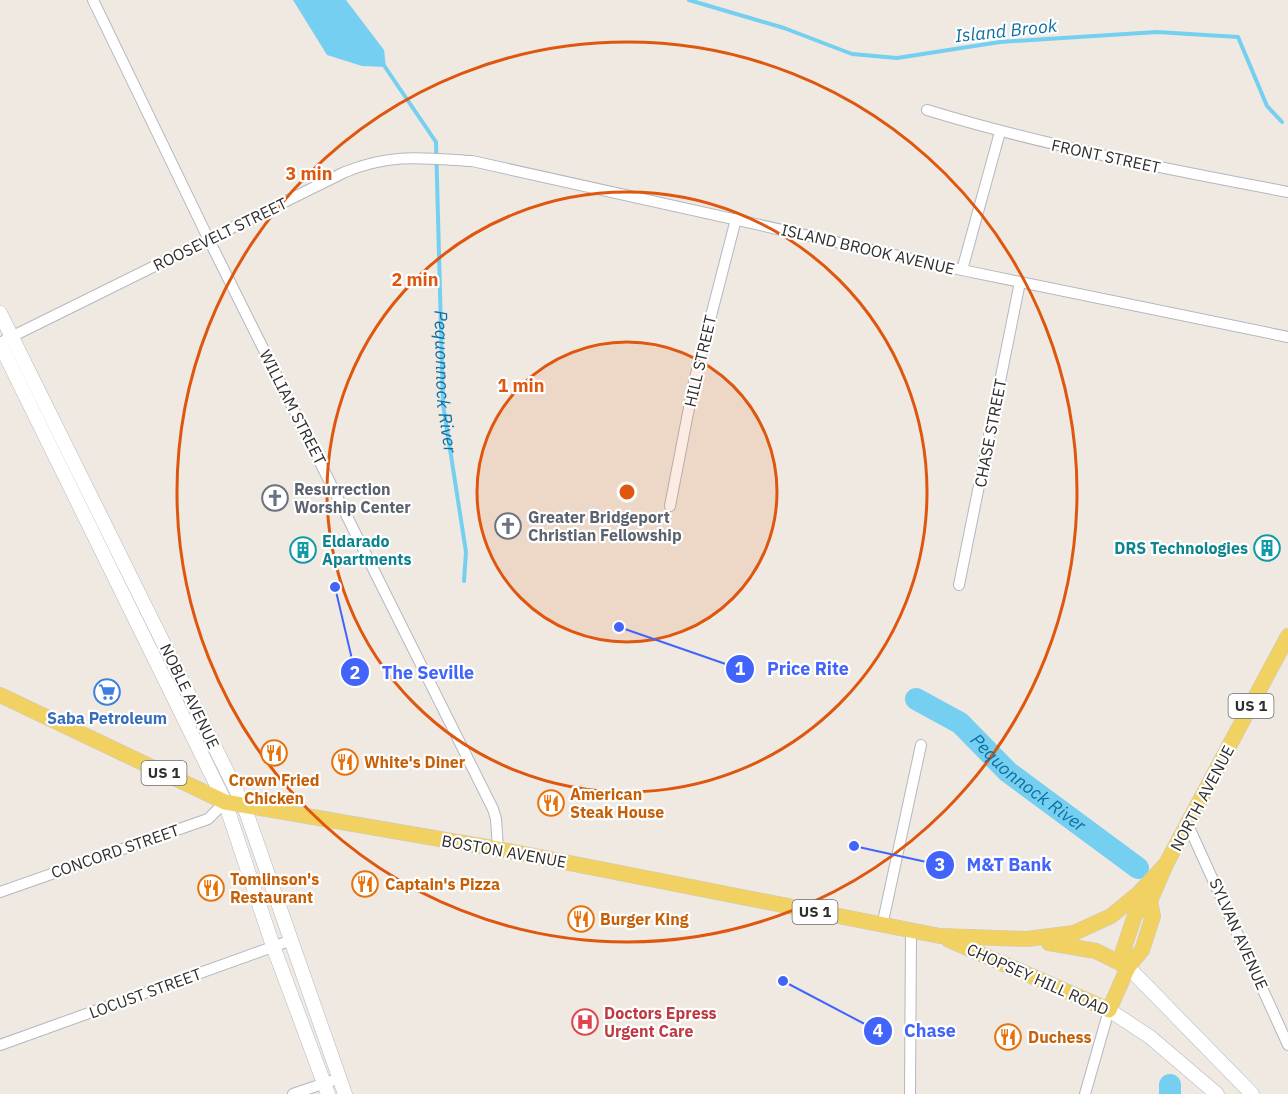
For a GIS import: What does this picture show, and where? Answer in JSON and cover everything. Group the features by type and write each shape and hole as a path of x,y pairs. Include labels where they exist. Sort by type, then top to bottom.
{"main road":[{"name":"NOBLE AVENUE","path":"0,313 4,341 225,802 273,946 326,1088"},
{"name":"NOBLE AVENUE","path":"4,341 244,806 345,1094"},
{"name":"NORTH AVENUE","path":"1166,864 1288,636"},
{"name":"BOSTON AVENUE","path":"0,695 225,802 498,849 910,931 940,936 1027,939"},
{"name":"US 1","path":"1109,1010 1128,967 1142,950 1152,922 1150,901 1166,864"},
{"name":"US 1","path":"1027,939 1060,937 1097,924 1138,894 1166,864"},
{"name":"CHOPSEY HILL ROAD","path":"940,936 1109,1010 1150,1037 1217,1094"},
{"name":"CHOPSEY HILL ROAD","path":"1027,939 1096,951 1128,967 1252,1094"}],"street":[{"name":"WILLIAM STREET","path":"93,0 209,240 493,809 498,849"},
{"name":"FRONT STREET","path":"927,110 1000,132 1197,176 1288,192"},
{"path":"962,270 1000,132"},
{"name":"ROOSEVELT STREET","path":"4,341 373,161 397,157 449,160"},
{"name":"ISLAND BROOK AVENUE","path":"449,160 472,161 962,270 1288,337"},
{"name":"HILL STREET","path":"670,506 693,382 736,219"},
{"name":"CHASE STREET","path":"959,585 1020,282"},
{"path":"882,926 921,745"},
{"name":"CONCORD STREET","path":"0,892 208,819 225,802"},
{"name":"SYLVAN AVENUE","path":"1188,825 1288,1045"},
{"path":"910,931 910,1094"},
{"name":"LOCUST STREET","path":"0,1045 290,941"},
{"path":"1085,1094 1109,1010"},
{"path":"293,1094 326,1088 340,1078"}],"water":[{"path":"293,0 346,0 384,50 386,67 362,66 327,55"}],"waterway":[{"name":"Island Brook","path":"689,0 784,28 852,54 897,58 1000,42 1157,32 1238,37 1267,106 1282,122"},
{"name":"Pequonnock River","path":"383,64 436,142 443,404 466,552 464,581"},
{"name":"Pequonnock River","path":"916,699 960,723 1008,772 1138,868"},
{"name":"Pequonnock River","path":"1170,1085 1170,1094"}],"place":[{"name":"Resurrection Worship Center","path":"275,498"},
{"name":"Greater Bridgeport Christian Fellowship","path":"508,526"},
{"name":"DRS Technologies","path":"1267,548"},
{"name":"Eldarado Apartments","path":"303,550"},
{"name":"The Seville","path":"335,587"},
{"name":"Price Rite","path":"619,627"},
{"name":"Saba Petroleum","path":"107,692"},
{"name":"Crown Fried Chicken","path":"274,753"},
{"name":"White's Diner","path":"345,762"},
{"name":"American Steak House","path":"551,803"},
{"name":"M&T Bank","path":"854,846"},
{"name":"Captain's Pizza","path":"365,884"},
{"name":"Tomlinson's Restaurant","path":"211,888"},
{"name":"Burger King","path":"581,919"},
{"name":"Chase","path":"783,981"},
{"name":"Doctors Epress Urgent Care","path":"585,1022"},
{"name":"Duchess","path":"1008,1037"}]}
